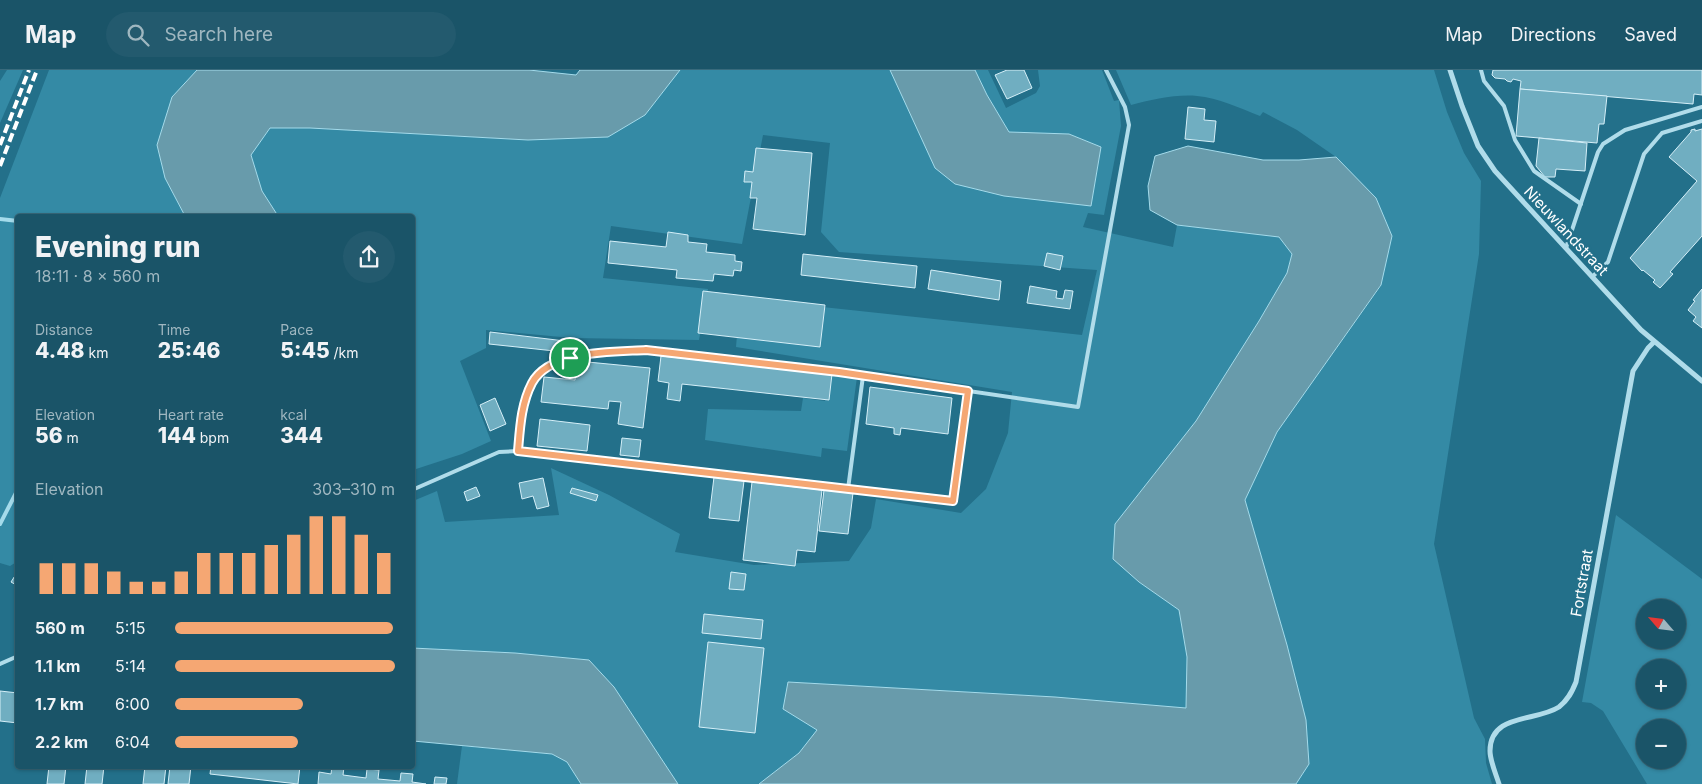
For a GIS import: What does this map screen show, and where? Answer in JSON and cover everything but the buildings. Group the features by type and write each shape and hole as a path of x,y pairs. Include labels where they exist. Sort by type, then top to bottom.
{"street":[{"name":"Nieuwlandstraat","path":"1450,70 1478,146 1494,171 1641,330 1702,381"},
{"name":"Fortstraat","path":"1499,784 1490,753 1490,741 1498,729 1507,723 1557,708 1569,698 1576,682 1633,371 1654,342"}],"lane":[{"path":"518,451 523,408 533,382 541,372 553,364 570,358 612,352 646,350 863,376 1078,407 1129,125 1125,107 1106,70"},
{"path":"1481,70 1484,82 1504,106 1515,140 1534,171 1580,204"},
{"path":"1566,248 1598,152 1603,144 1625,130 1702,107"},
{"path":"1592,277 1608,262 1644,154 1662,133 1702,121"},
{"path":"848,489 863,376"},
{"path":"415,489 499,452 518,451 953,501 968,391"},
{"path":"0,664 15,657"}],"shaded area":[{"path":"7,70 23,70 0,123 0,81"},
{"path":"49,70 197,70 172,97 165,178 184,214 15,214 15,563 10,566 0,563 0,198"},
{"path":"197,70 529,70 576,75 580,70 680,70 645,115 608,137 528,140 310,128 270,128 251,155 262,191 277,214 184,214 165,178 157,145 172,97"},
{"path":"680,70 890,70 901,92 1091,206 1101,147 1069,134 1009,132 975,70 988,70 1006,108 1036,93 1040,86 1038,70 1102,70 1114,101 1119,100 1121,126 1104,215 1088,213 1083,227 1173,247 1177,225 1279,237 1292,254 1287,273 1196,421 1115,524 1139,582 1179,610 1187,657 1186,708 1055,697 788,682 818,730 799,753 759,784 678,784 614,687 589,660 515,653 415,648 415,500 437,491 445,522 559,515 551,468 609,495 680,534 675,552 754,565 849,561 871,528 876,499 961,513 986,489 1008,433 1012,392 736,347 740,298 1082,335 1097,270 839,252 821,232 830,143 763,135 742,244 611,226 603,278 708,289 699,340 572,338 486,330 486,348 460,361 491,441 462,454 415,469 415,214 277,214 262,191 251,155 270,128 310,128 528,140 607,137 645,115"},
{"path":"890,70 975,70 1009,132 1069,134 1101,147 1091,206 1004,196 955,184 935,168"},
{"path":"1116,70 1434,70 1447,112 1464,153 1481,181 1479,254 1434,544 1474,718 1485,739 1486,763 1492,784 1296,784 1309,764 1287,645 1245,500 1277,432 1381,286 1336,157 1297,130 1263,112 1260,116 1213,99 1181,96 1155,99 1131,105"},
{"path":"1188,146 1263,160 1336,157 1376,198 1392,236 1381,285 1277,432 1245,500 1287,645 1306,720 1309,764 1296,784 759,784 799,753 817,730 783,709 788,682 1055,697 1186,708 1187,657 1179,610 1139,582 1113,559 1115,524 1196,421 1287,273 1292,254 1279,237 1177,225 1150,210 1148,186 1155,156"},
{"path":"828,375 857,377 847,451 822,448 821,457 705,440 708,409 801,411 803,398 825,401"},
{"path":"1616,515 1702,579 1702,784 1647,784 1638,769 1686,769 1686,719 1636,719 1636,766 1603,711 1591,703 1582,702"},
{"path":"415,648 515,653 589,660 614,687 678,784 581,784 567,762 552,754 415,741"},
{"path":"462,746 552,754 567,762 581,784 457,784"}],"waterway":[{"path":"0,219 15,221"},
{"path":"0,524 15,495"}],"railway":[{"path":"0,145 29,70"},
{"path":"0,166 37,70"}],"route":[{"path":"646,350 839,372 968,391 953,501 518,451 523,408 533,382 541,372 553,364 570,358 612,352 646,350"}]}
